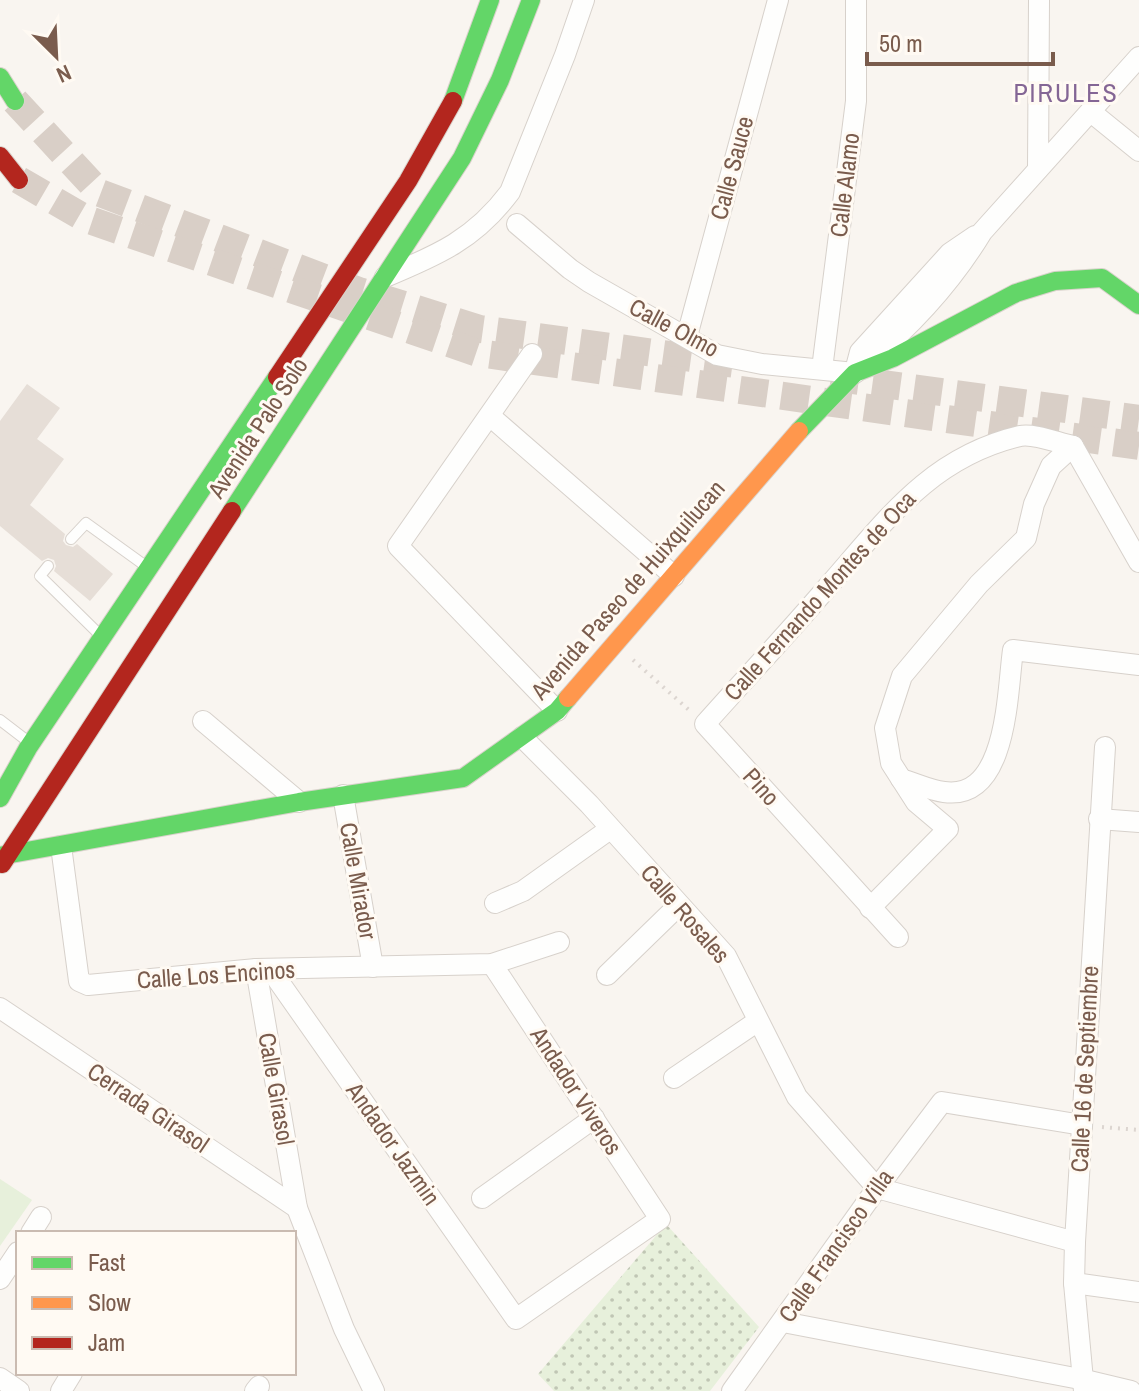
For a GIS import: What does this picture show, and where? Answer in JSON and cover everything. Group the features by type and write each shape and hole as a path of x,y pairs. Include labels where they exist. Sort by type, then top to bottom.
{"main road":[{"name":"Avenida Palo Solo","path":"0,798 31,744 432,141 457,94 490,0"},
{"name":"Avenida Palo Solo","path":"3,859 462,158 520,36 531,0"},
{"path":"0,77 8,109"},
{"path":"0,156 19,180 0,169"},
{"name":"Avenida Paseo de Huixquilucan","path":"3,859 299,802 463,778 557,711 789,441 855,373 893,358 1016,293 1055,281 1102,278 1139,305"},
{"path":"201,488 234,509"}],"street":[{"path":"385,277 443,253 469,237 510,192 584,0"},
{"name":"Calle Sauce","path":"687,336 778,0"},
{"name":"Calle Alamo","path":"822,369 856,101 856,0"},
{"path":"1038,169 1039,0"},
{"path":"855,373 887,346 962,264 982,232 1139,57"},
{"path":"1091,112 1139,151"},
{"name":"Calle Olmo","path":"517,224 570,269 717,355 762,364 855,373"},
{"path":"532,354 398,546 557,711"},
{"path":"490,416 674,576"},
{"name":"Calle Fernando Montes de Oca","path":"705,724 833,582 874,531 923,482 972,453 1023,435 1073,446"},
{"path":"870,908 948,829 916,802 891,763 885,728 902,676 979,584 1026,538 1034,504 1051,466 1073,446 1139,562"},
{"path":"901,779 946,792 967,789 987,775 998,753 1013,650 1139,665"},
{"path":"203,721 299,802"},
{"name":"Pino","path":"705,724 898,937"},
{"name":"Calle Rosales","path":"522,737 726,956 797,1097 877,1188"},
{"name":"Calle 16 de Septiembre","path":"1084,1385 1074,1283 1075,1242 1105,747"},
{"name":"Calle Mirador","path":"343,795 373,967"},
{"path":"1099,819 1139,822"},
{"path":"495,903 523,891 610,829"},
{"name":"Calle Los Encinos","path":"61,846 81,984 263,969 492,964 559,942"},
{"path":"607,975 679,905"},
{"name":"Andador Viveros","path":"492,964 660,1219"},
{"name":"Calle Girasol","path":"263,969 297,1208 344,1329 374,1391"},
{"name":"Andador Jazmin","path":"263,969 516,1319 660,1219"},
{"name":"Cerrada Girasol","path":"0,1008 297,1208"},
{"path":"674,1078 758,1021"},
{"name":"Calle Francisco Villa","path":"732,1391 942,1102 1082,1125"},
{"path":"482,1198 594,1118"},
{"path":"877,1188 1075,1242"},
{"path":"0,1279 16,1255"},
{"path":"1074,1283 1139,1292"},
{"path":"783,1322 1084,1385 1131,1391"},
{"path":"0,1378 19,1391"}],"lane":[{"path":"71,539 86,523 148,568"},
{"path":"48,566 40,576 102,637"},
{"path":"0,720 31,744"}],"path":[{"path":"616,645 705,724"},
{"path":"1082,1125 1139,1130"}],"green space":[{"path":"0,1179 32,1200 0,1246"},
{"path":"666,1224 759,1327 710,1391 554,1391 538,1374"}],"building":[{"path":"27,384 60,408 37,439 64,459 30,505 65,534 63,541 66,545 73,547 77,544 113,574 90,601 54,571 54,560 48,558 42,561 0,526 0,421"}],"tunnel":[{"path":"15,101 100,193 359,291 480,329 742,365"},
{"path":"19,180 86,219 478,353 1139,446"},
{"path":"831,377 1139,419"}],"traffic: fast":[{"path":"453,101 490,0"},
{"path":"232,511 462,158 500,80 531,0"},
{"path":"0,77 15,101"},
{"path":"799,431 855,373 893,358 1016,293 1055,281 1102,278 1139,305"},
{"path":"0,798 28,748 277,377"},
{"path":"0,856 299,802 463,778 557,711 568,698"}],"traffic: slow":[{"path":"568,698 799,431"}],"traffic: jam":[{"path":"277,377 408,181 453,101"},
{"path":"0,156 19,180"},
{"path":"2,864 232,511"}],"district":[{"name":"PIRULES","path":"1066,93"}]}
